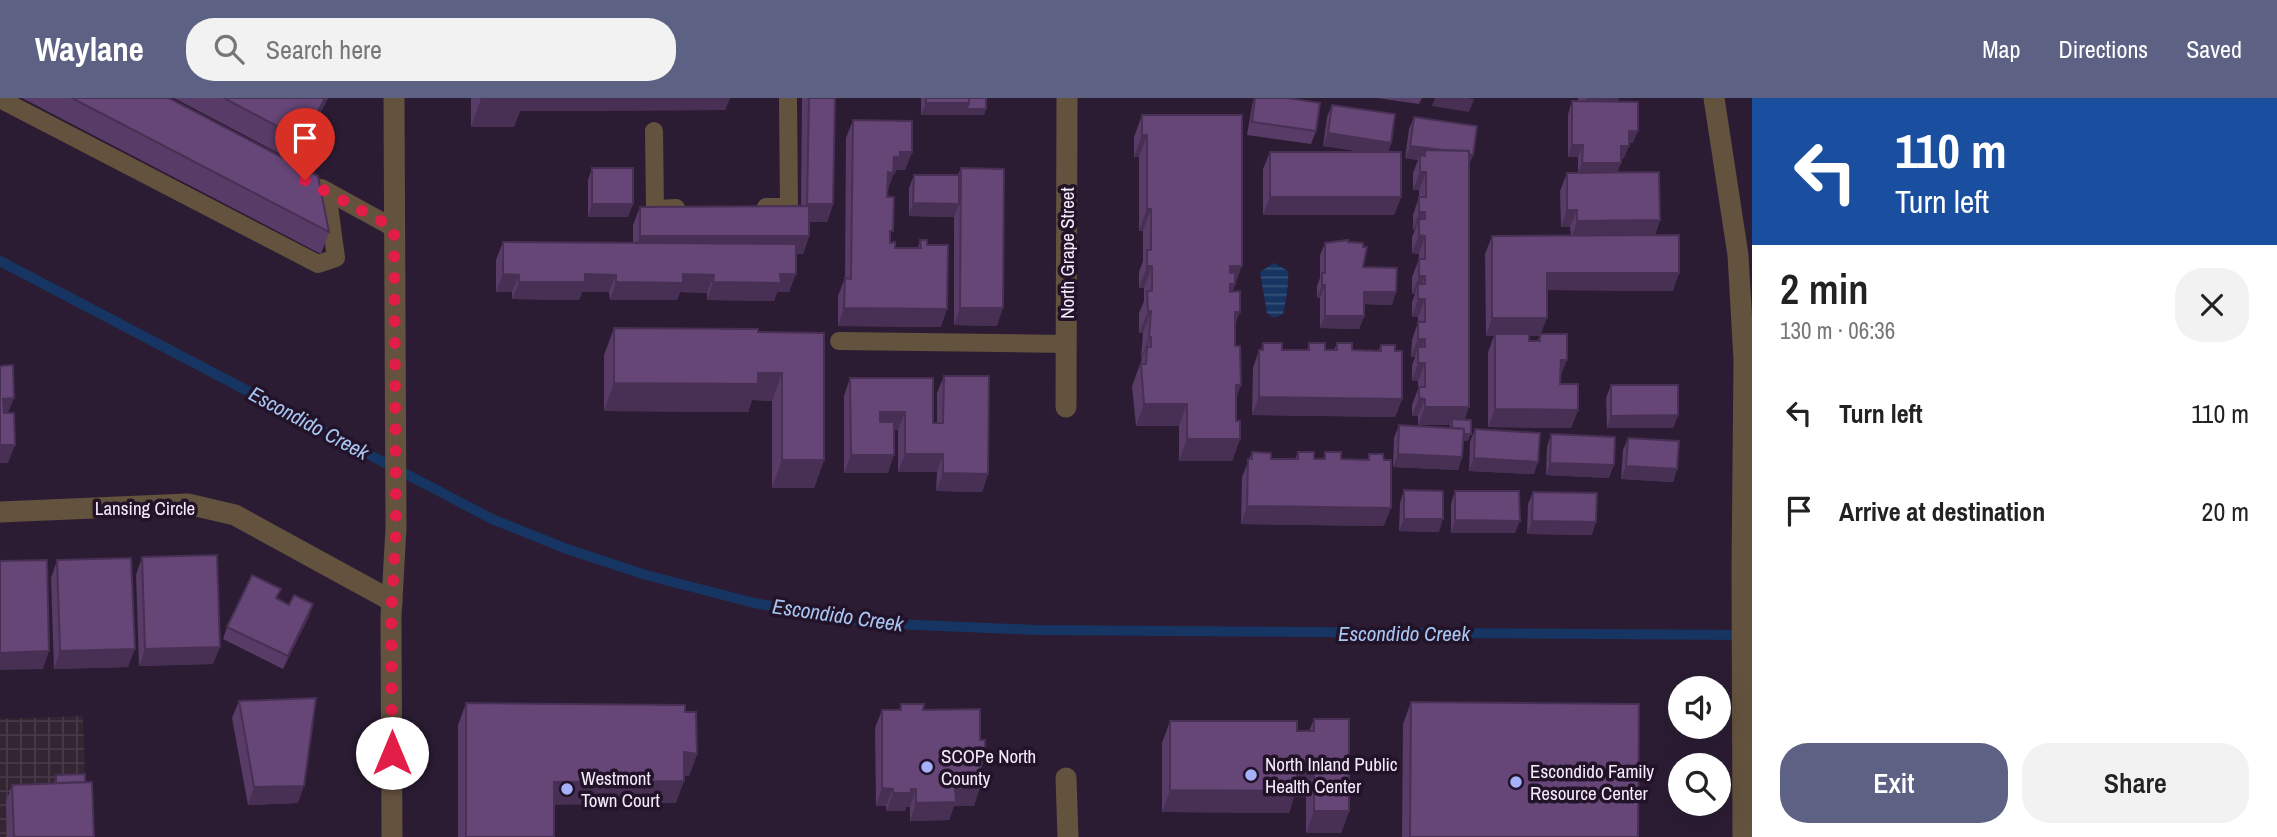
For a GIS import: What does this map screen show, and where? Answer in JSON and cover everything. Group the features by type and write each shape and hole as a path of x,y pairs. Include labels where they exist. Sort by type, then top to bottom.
{"street":[{"path":"392,837 392,601 396,528 394,98"},
{"name":"North Grape Street","path":"1066,407 1068,98"},
{"path":"1714,98 1738,255 1744,360 1743,837"},
{"name":"Lansing Circle","path":"0,512 188,505 235,515 392,601"},
{"path":"1066,778 1068,837"}],"lane":[{"path":"749,208 789,207 788,98"},
{"path":"0,99 318,264 336,258 327,191"},
{"path":"654,131 655,209 695,208"},
{"path":"305,180 394,228"},
{"path":"839,341 1066,344"}],"shaded area":[{"path":"83,716 87,837 0,837 0,719"}],"water":[{"path":"1274,263 1288,271 1288,276 1283,314 1274,318 1267,313 1260,272"}],"building":[{"path":"72,98 169,98 318,176 329,232"},
{"path":"224,98 325,98 303,140"},
{"path":"524,98 524,99 481,99"},
{"path":"809,98 835,98 833,204 807,204"},
{"path":"926,98 969,98 969,103 926,103"},
{"path":"969,98 986,98 986,109 966,109"},
{"path":"1255,98 1288,98 1320,103 1316,131 1252,122"},
{"path":"1572,101 1638,102 1638,131 1629,131 1629,146 1621,146 1621,163 1582,163 1583,145 1572,145"},
{"path":"1332,105 1395,114 1391,143 1328,133"},
{"path":"1142,115 1242,115 1242,266 1230,266 1230,273 1235,273 1235,284 1230,284 1230,292 1240,291 1240,312 1235,312 1235,346 1240,346 1241,385 1236,385 1236,421 1240,421 1240,439 1187,439 1187,404 1144,404 1141,364 1146,364 1147,347 1151,347 1151,311 1148,311 1147,291 1152,291 1152,266 1147,266 1147,250 1151,250 1151,209 1147,209 1147,135 1142,135"},
{"path":"1414,117 1477,126 1473,155 1469,154 1469,151 1410,146"},
{"path":"853,120 912,121 912,152 900,152 900,157 894,157 893,173 888,172 887,197 894,197 890,243 895,242 895,248 921,248 920,240 927,240 927,245 948,245 947,309 844,308 845,278 851,279"},
{"path":"1425,150 1469,151 1469,407 1425,407 1425,399 1419,398 1419,387 1425,387 1425,363 1418,363 1418,347 1425,347 1425,339 1418,339 1418,322 1425,322 1425,299 1418,299 1418,284 1425,284 1425,276 1419,276 1419,259 1425,259 1425,236 1419,235 1419,219 1425,219 1425,212 1419,212 1419,197 1426,197 1426,172 1420,172 1420,155 1425,156"},
{"path":"1270,152 1401,152 1401,197 1270,197"},
{"path":"592,168 633,168 633,204 592,204"},
{"path":"961,168 1004,169 1003,308 960,308"},
{"path":"1659,172 1660,220 1577,221 1577,210 1567,210 1567,173"},
{"path":"914,175 959,175 959,204 913,203"},
{"path":"809,206 809,236 640,236 640,207"},
{"path":"1679,235 1679,273 1547,273 1547,318 1492,318 1492,236"},
{"path":"1348,240 1363,243 1363,247 1367,247 1363,267 1397,268 1396,292 1364,292 1364,316 1325,316 1325,285 1322,285 1322,273 1325,273 1325,243"},
{"path":"503,242 796,244 796,274 780,274 781,283 713,282 714,275 683,274 683,283 616,282 616,275 585,274 585,282 519,282 519,275 503,274"},
{"path":"614,328 758,329 758,332 824,333 824,460 782,460 782,373 758,373 758,384 614,383"},
{"path":"1495,334 1529,334 1529,341 1540,341 1540,334 1567,334 1567,360 1561,360 1560,384 1578,384 1578,410 1495,409"},
{"path":"1263,343 1282,343 1282,350 1309,350 1309,343 1325,343 1325,350 1337,350 1337,343 1352,343 1352,350 1381,351 1381,345 1395,345 1395,351 1402,351 1402,399 1259,397 1259,350 1263,350"},
{"path":"13,365 14,398 3,399 4,413 14,413 15,445 0,445 0,366"},
{"path":"944,376 989,376 988,474 943,473 943,454 905,454 905,412 880,412 880,422 894,422 894,455 851,455 850,378 933,378 933,423 943,423"},
{"path":"1611,385 1678,385 1678,415 1611,416"},
{"path":"1452,419 1471,420 1471,434 1464,434 1464,429 1452,428"},
{"path":"1399,425 1464,429 1462,457 1398,454"},
{"path":"1475,429 1540,433 1538,462 1474,458"},
{"path":"1551,434 1615,437 1614,465 1550,463"},
{"path":"1628,438 1679,441 1677,469 1626,466"},
{"path":"1252,452 1271,453 1271,459 1298,459 1298,452 1314,452 1314,459 1325,459 1325,452 1341,452 1341,459 1369,460 1369,454 1383,454 1384,460 1391,460 1391,508 1247,506 1248,459 1252,459"},
{"path":"1404,490 1443,491 1443,519 1404,519"},
{"path":"1455,491 1519,491 1520,521 1455,520"},
{"path":"1533,492 1597,493 1596,522 1532,521"},
{"path":"217,555 220,647 145,649 142,557"},
{"path":"131,558 135,649 60,651 57,560"},
{"path":"47,560 49,651 0,653 0,561"},
{"path":"252,575 281,589 276,598 289,605 294,595 313,604 288,656 227,627"},
{"path":"316,698 304,786 254,787 239,701"},
{"name":"Escondido Family Resource Center","path":"1411,702 1639,704 1638,837 1410,837"},
{"name":"Westmont Town Court","path":"466,703 685,705 685,712 696,712 697,754 684,752 684,781 554,782 554,837 466,837"},
{"name":"SCOPe North County","path":"901,704 924,704 923,710 980,709 980,740 985,740 985,757 980,757 980,788 955,789 956,802 916,803 916,789 911,789 911,793 893,793 893,789 882,788 882,710 901,710"},
{"name":"North Inland Public Health Center","path":"1314,719 1349,719 1349,811 1314,811 1314,775 1297,774 1297,791 1170,790 1170,721 1297,721 1297,731 1314,731"},
{"path":"85,774 85,782 56,783 56,775"},
{"path":"92,782 94,837 14,837 12,785"}],"waterway":[{"name":"Escondido Creek","path":"0,261 492,519 567,549 646,575 754,603 870,623 1037,630 1744,635"}],"place":[{"name":"SCOPe North County","path":"927,767"},
{"name":"North Inland Public Health Center","path":"1251,775"},
{"name":"Escondido Family Resource Center","path":"1516,782"},
{"name":"Westmont Town Court","path":"567,789"}],"route":[{"path":"305,180 394,228 396,528 391,617 392,753"}]}
